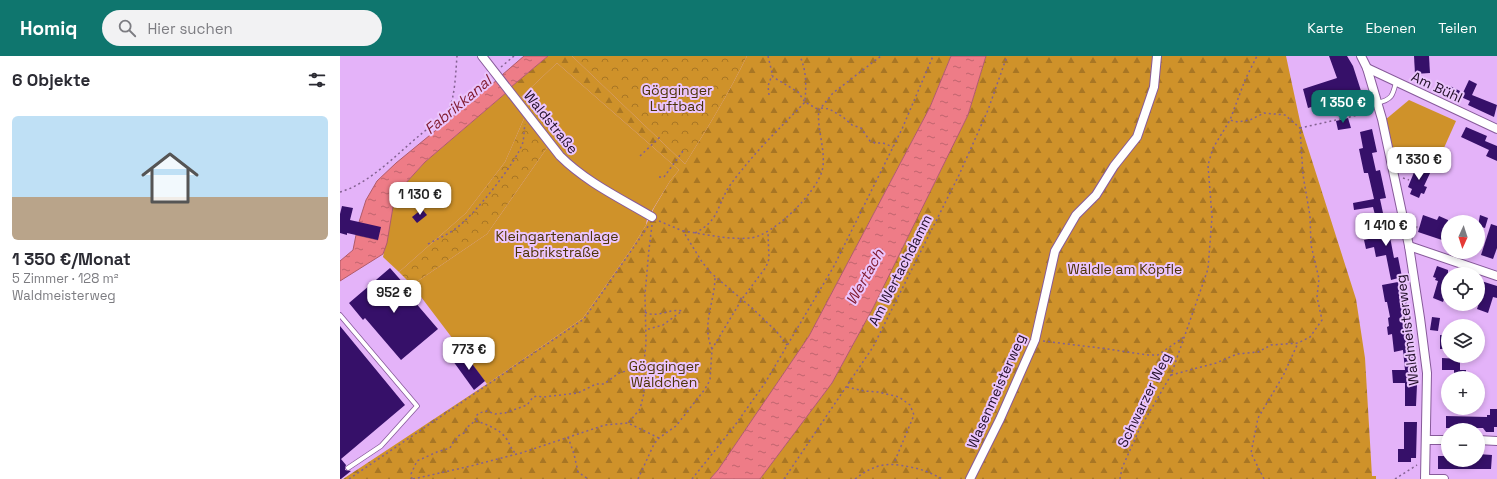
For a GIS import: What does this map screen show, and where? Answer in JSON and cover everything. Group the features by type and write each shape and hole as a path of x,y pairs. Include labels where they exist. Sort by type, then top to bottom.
{"street":[{"name":"Waldstraße","path":"482,56 560,156 570,166 589,180 652,217"},
{"name":"Wasenmeisterweg","path":"970,479 1000,419 1035,340 1055,251 1076,215 1096,195 1114,166 1137,137 1154,87 1157,56"},
{"name":"Waldmeisterweg","path":"1361,56 1367,68 1378,106 1391,160 1409,246 1420,318 1427,373 1425,479 1444,479"},
{"name":"Am Bühl","path":"1367,68 1497,129"},
{"path":"1409,246 1497,276"},
{"path":"1426,440 1441,440"},
{"path":"1485,440 1497,441"}],"lane":[{"path":"1378,106 1393,95 1396,82"},
{"path":"340,315 417,406 381,446 348,468"}],"path":[{"path":"340,192 358,185 373,174 439,119 449,108 456,73 457,56"},
{"path":"496,74 514,56"},
{"path":"768,56 772,75 768,86 769,95"},
{"path":"695,233 706,228 712,221 728,190 750,160 804,102 806,81 805,68 800,56"},
{"path":"652,217 683,231 730,238 752,238 768,232 814,190 823,170 820,109 834,93 881,56"},
{"path":"692,479 733,428 765,383 834,266 893,147 933,56"},
{"name":"Am Wertachdamm","path":"784,479 848,387 873,347 959,175 988,110 1007,56"},
{"name":"Schwarzer Weg","path":"1120,479 1122,468 1139,430 1172,374 1208,269 1212,217 1208,165 1213,148 1230,120 1245,80 1257,56"},
{"path":"772,75 774,78 798,92 804,102 820,109 828,109 843,117 852,125 860,128 870,141 875,143 883,143 893,147"},
{"path":"1300,128 1378,106"},
{"path":"428,244 456,229 477,207 512,164 523,143 527,112"},
{"path":"1172,374 1216,363 1237,354 1258,352 1271,345 1298,342 1310,337 1322,320 1317,297 1319,279 1311,245 1310,216 1303,175 1300,128 1285,115 1264,113 1250,120 1238,122 1230,120"},
{"path":"640,156 660,137"},
{"path":"659,177 664,177 683,151"},
{"path":"1391,160 1413,169"},
{"path":"628,423 640,409 644,393 645,294 652,217"},
{"path":"349,479 584,320 649,226 652,217"},
{"path":"683,231 702,262 715,277 778,332 788,345"},
{"path":"712,349 742,299 766,267 769,259 768,232"},
{"path":"638,479 654,444 659,438 676,426 705,389 710,380 712,349 708,334 707,320 714,295 715,277"},
{"path":"645,312 654,315 671,311 682,311 663,325 645,330"},
{"path":"1035,340 1148,355 1158,355 1185,337"},
{"path":"1264,479 1251,453 1258,418 1283,376 1298,342"},
{"path":"644,371 638,372 630,370 619,373 604,384 596,384 578,393 543,397 537,396 534,397 527,405 505,413 479,413 476,416 475,421 466,428 464,434 458,436 456,440 454,440 450,448 444,451 436,452 417,461 411,474 413,479 463,468 516,454 605,425 628,423 659,438"},
{"path":"848,387 899,397 910,405 914,416 894,463"},
{"path":"475,421 495,429 505,438 511,449 516,454"},
{"path":"568,437 578,472 588,479"},
{"path":"1395,479 1425,459"},
{"path":"855,479 866,471 879,466 894,463 923,470 942,479"}],"green space":[{"name":"Gögginger Wäldchen","path":"548,56 572,56 685,164 718,111 747,56 951,56 930,107 809,336 718,470 710,479 343,479 487,384 583,318 632,248 670,181 679,170 557,63 519,99 511,87"},
{"name":"Gögginger Luftbad","path":"572,56 747,56 718,111 685,164"},
{"name":"Wäldle am Köpfle","path":"986,56 1286,56 1301,126 1356,299 1365,358 1372,476 1376,476 1376,479 760,479 832,383 873,308 968,115"},
{"path":"557,63 679,170 670,181 650,214 571,165 519,99"},
{"path":"507,92 526,114 505,162 466,213 399,272 383,257 393,207 404,185 425,162"},
{"path":"1409,100 1456,121 1435,168 1390,147 1385,120"},
{"path":"526,114 549,145 487,234 412,285 399,272 466,213 505,162"},
{"name":"Kleingartenanlage Fabrikstraße","path":"549,145 558,157 644,215 647,219 646,225 632,248 583,318 487,384 412,285 487,234"}],"water":[{"path":"524,56 548,56 511,87 502,75"},
{"name":"Wertach","path":"951,56 986,56 968,115 873,308 832,383 760,479 710,479 718,470 809,336 930,107"},
{"path":"497,80 507,92 425,162 404,185 393,207 387,243 383,254 340,281 340,261 353,250 356,235 378,240 359,222 366,200 377,181 396,163"}],"building":[{"path":"1329,56 1347,56 1353,66 1363,97 1346,103 1344,97 1308,108 1303,89 1337,78"},
{"path":"1414,56 1429,56 1430,73 1415,74"},
{"path":"1469,80 1477,84 1472,95 1497,105 1494,117 1468,105 1470,101 1461,97"},
{"path":"1450,86 1460,91 1456,100 1446,95"},
{"path":"1348,118 1351,128 1338,130 1336,121"},
{"path":"1466,127 1487,136 1485,141 1497,146 1497,161 1486,156 1489,150 1461,137"},
{"path":"1372,129 1377,152 1372,153 1376,171 1380,170 1386,198 1380,199 1383,213 1375,215 1373,207 1354,210 1353,203 1374,199 1368,173 1364,173 1359,149 1363,148 1360,132"},
{"path":"1405,154 1415,159 1412,166 1402,161"},
{"path":"1417,165 1431,171 1424,186 1427,187 1424,194 1421,193 1419,198 1410,194 1412,189 1408,187"},
{"path":"342,206 353,208 350,220 381,227 378,240 347,233 347,235 340,233 340,214"},
{"path":"422,209 427,215 417,223 412,217"},
{"path":"1390,215 1394,236 1390,237 1394,258 1398,257 1402,277 1391,280 1386,255 1376,257 1374,247 1366,249 1364,240 1382,236 1378,217"},
{"path":"1423,215 1437,220 1439,216 1441,217 1441,240 1418,232"},
{"path":"1485,217 1488,218 1485,228"},
{"path":"1491,224 1497,226 1497,248 1493,259 1485,256 1485,243"},
{"path":"1437,266 1441,267 1441,301 1433,298 1438,281 1433,277"},
{"path":"390,268 405,285 402,287 438,329 401,360 365,318 363,320 349,303"},
{"path":"1398,282 1402,300 1406,299 1413,340 1416,363 1413,363 1413,385 1417,385 1416,406 1405,406 1405,383 1393,383 1392,370 1405,370 1403,350 1394,352 1392,334 1388,335 1388,318 1390,317 1387,302 1385,302 1382,285"},
{"path":"1485,282 1497,286 1497,298 1493,297 1488,313 1482,311 1485,311"},
{"path":"1432,317 1440,318 1438,331 1430,330"},
{"path":"340,326 405,405 341,459 346,465 345,470 351,471 341,479 340,479"},
{"path":"1440,335 1441,349 1440,349"},
{"path":"464,353 485,381 474,390 453,361"},
{"path":"1442,363 1460,363 1460,370 1442,370"},
{"path":"1454,370 1466,370 1466,371"},
{"path":"1490,409 1497,409 1497,427 1494,427 1494,432 1486,432 1485,423 1446,423 1446,416 1487,417 1487,415 1490,415"},
{"path":"1404,422 1417,422 1416,458 1411,458 1411,462 1398,462 1398,449 1404,449"},
{"path":"1485,454 1492,455 1491,469 1438,469 1438,456 1441,456 1441,467 1485,467"}],"water label":[{"name":"Fabrikkanal","path":"458,105"}]}
